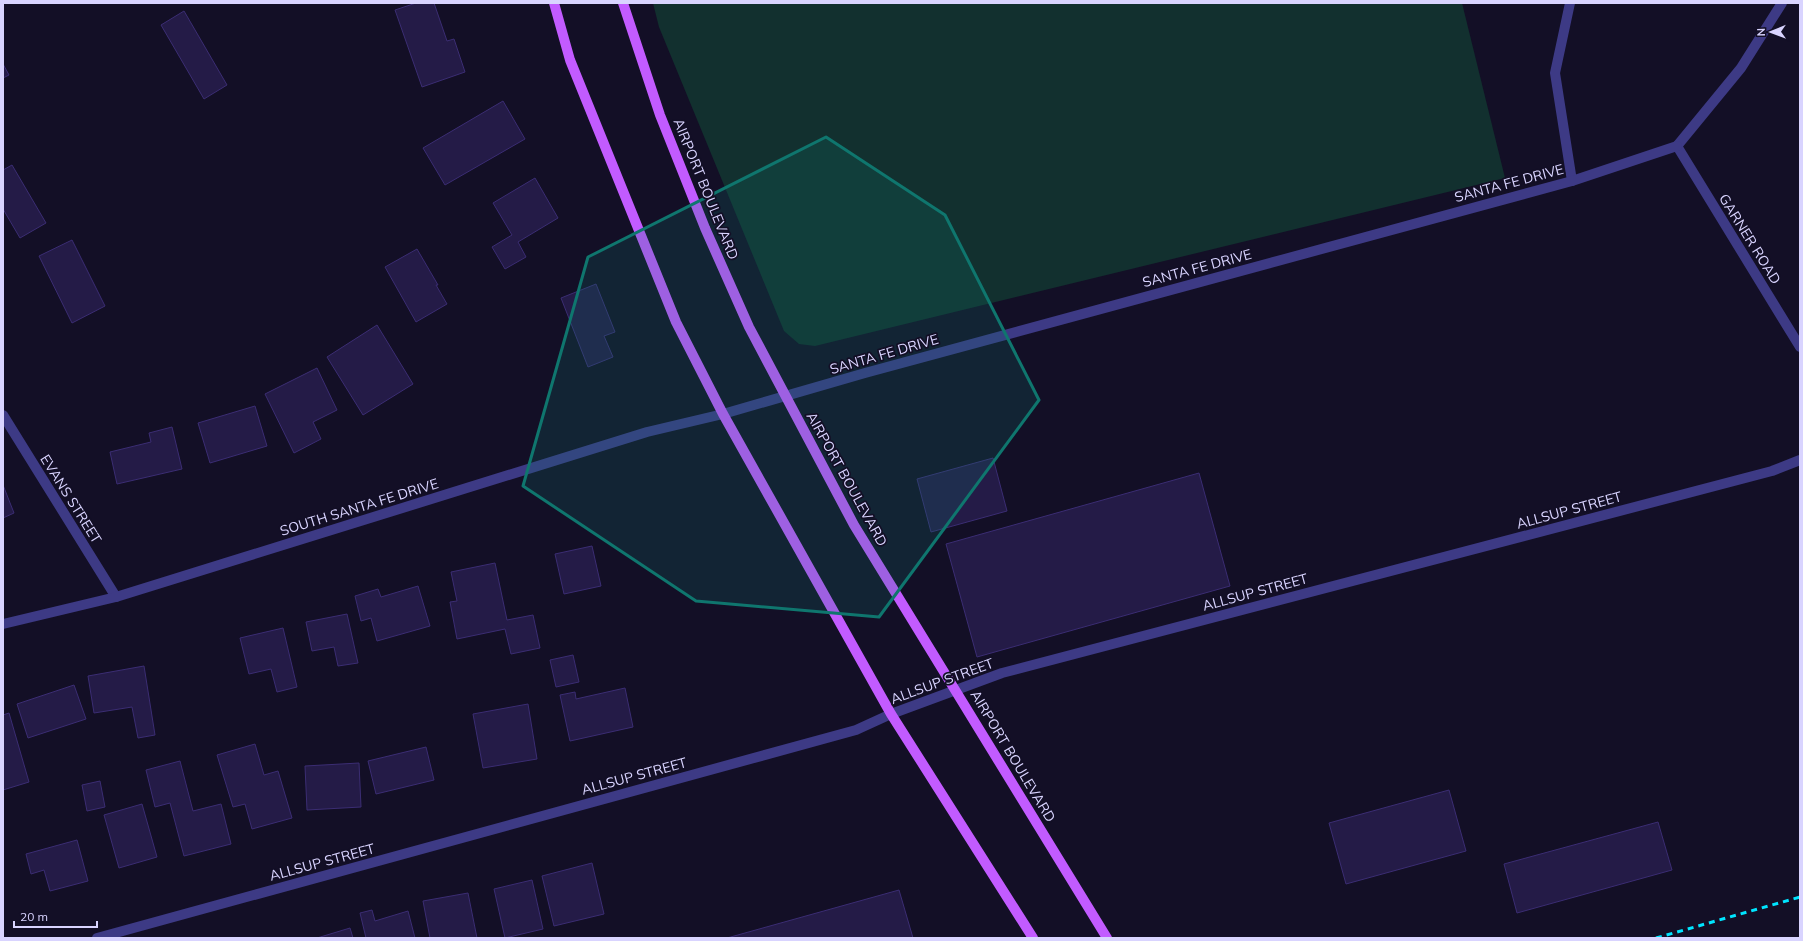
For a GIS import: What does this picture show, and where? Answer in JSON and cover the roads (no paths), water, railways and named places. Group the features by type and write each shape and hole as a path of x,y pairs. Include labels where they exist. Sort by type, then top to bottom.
{"main road":[{"path":"554,3 570,60 676,322 723,414 891,714 1034,938"},
{"name":"AIRPORT BOULEVARD","path":"623,3 660,116 705,228 749,327 854,525 1107,938"}],"street":[{"path":"1570,3 1555,73 1572,181"},
{"path":"1677,146 1741,68 1782,3"},
{"name":"SANTA FE DRIVE","path":"723,414 787,397 865,373 1572,181 1677,146"},
{"name":"GARNER ROAD","path":"1677,146 1800,347"},
{"name":"SOUTH SANTA FE DRIVE","path":"3,624 116,597 647,432 723,414"},
{"name":"EVANS STREET","path":"3,416 116,597"},
{"name":"ALLSUP STREET","path":"98,938 856,730 891,714 1002,674 1772,471 1800,460"}],"railway":[{"path":"1656,938 1800,897"}]}
